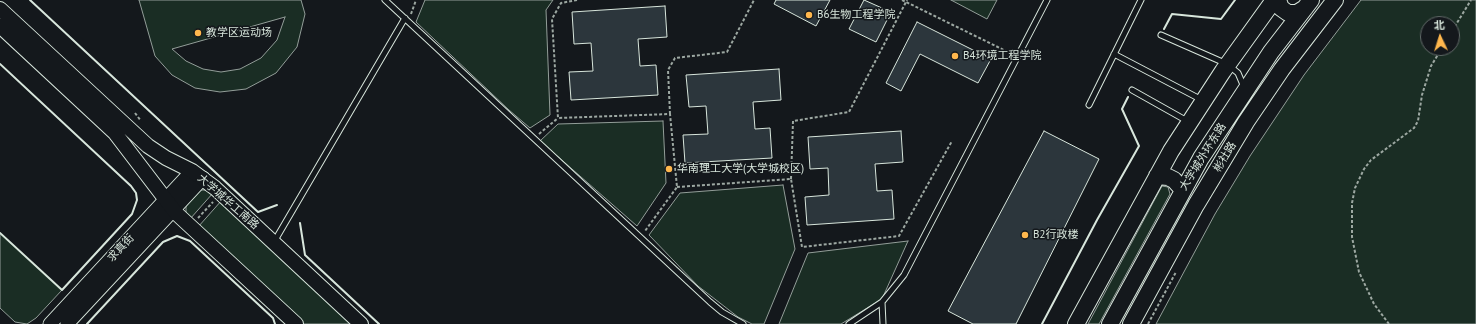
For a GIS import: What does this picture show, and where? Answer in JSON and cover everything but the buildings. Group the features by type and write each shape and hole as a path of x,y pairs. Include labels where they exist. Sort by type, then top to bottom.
{"main road":[{"path":"1076,324 1157,176 1189,122 1274,0"},
{"path":"1278,0 1281,8 1288,14 1297,13 1308,4"},
{"name":"彬社路","path":"1132,324 1193,212 1246,122 1282,69 1335,0"},
{"name":"大学城外环东路","path":"1110,324 1183,190 1244,92 1308,4"},
{"name":"大学城华工南路","path":"0,9 148,146 166,158 198,175 361,324"},
{"path":"0,26 115,133 170,205 282,316 296,324"},
{"path":"1157,176 1168,177 1174,180 1183,190"}],"street":[{"name":"求真街","path":"67,324 170,205 198,175"},
{"name":"求真街","path":"50,324 170,205"}],"lane":[{"path":"385,0 710,302 722,312 743,324"},
{"path":"849,324 882,302 897,285 1047,0"},
{"path":"1089,105 1141,0"},
{"path":"274,243 405,18"},
{"path":"1161,35 1228,64 1238,73 1244,92"},
{"path":"1114,54 1204,100"},
{"path":"1132,90 1189,122"},
{"path":"882,302 883,324"}],"path":[{"path":"558,118 552,19 561,3 577,0"},
{"path":"642,236 677,187 670,114 668,70 675,58 727,52 754,0"},
{"path":"902,0 1010,53"},
{"path":"1460,18 1471,0"},
{"path":"906,1 849,112 793,121 791,179 802,247 899,236 952,141"},
{"path":"1389,324 1374,304 1359,272 1352,237 1352,203 1356,184 1371,160 1414,128 1418,120 1429,72 1438,56"},
{"path":"535,138 558,118 670,114"},
{"path":"677,187 791,179"},
{"path":"194,223 218,197"}],"green space":[{"path":"139,0 301,0 305,14 297,47 276,73 246,89 220,92 195,88 172,75 155,56","holes":["285,17 277,40 261,58 240,69 221,72 203,69 186,61 172,49"]},
{"path":"425,0 553,0 546,10 550,115 530,128 509,110 416,22"},
{"path":"951,0 997,0 987,19"},
{"path":"1361,0 1476,0 1476,324 1156,324 1215,214 1250,156 1304,75"},
{"path":"663,121 666,183 637,226 540,141 558,124"},
{"path":"783,185 795,249 764,324 752,324 738,317 698,286 649,235 680,193"},
{"path":"1162,186 1168,187 1170,194 1099,324 1088,324"},
{"path":"199,190 207,190 213,193 190,219 186,213 186,205"},
{"path":"222,200 355,324 302,324 198,227"},
{"path":"0,233 62,290 36,318 27,324 15,322 0,308"},
{"path":"908,241 882,299 841,324 779,324 808,253"}],"wall":[{"path":"30,0 258,212 277,205"},
{"path":"1164,29 1172,14 1221,19 1235,0"},
{"path":"0,64 131,186 136,193 137,200 132,214 62,290 0,233"},
{"path":"1042,324 1097,220 1139,146 1122,109 1128,97"},
{"path":"300,223 305,255 379,324"},
{"path":"87,324 163,242 177,236 190,241 273,318 275,324"}],"place":[{"name":"B6生物工程学院","path":"809,15"},
{"name":"教学区运动场","path":"198,33"},
{"name":"B4环境工程学院","path":"955,56"},
{"name":"华南理工大学(大学城校区)","path":"669,169"},
{"name":"B2行政楼","path":"1025,235"}]}
